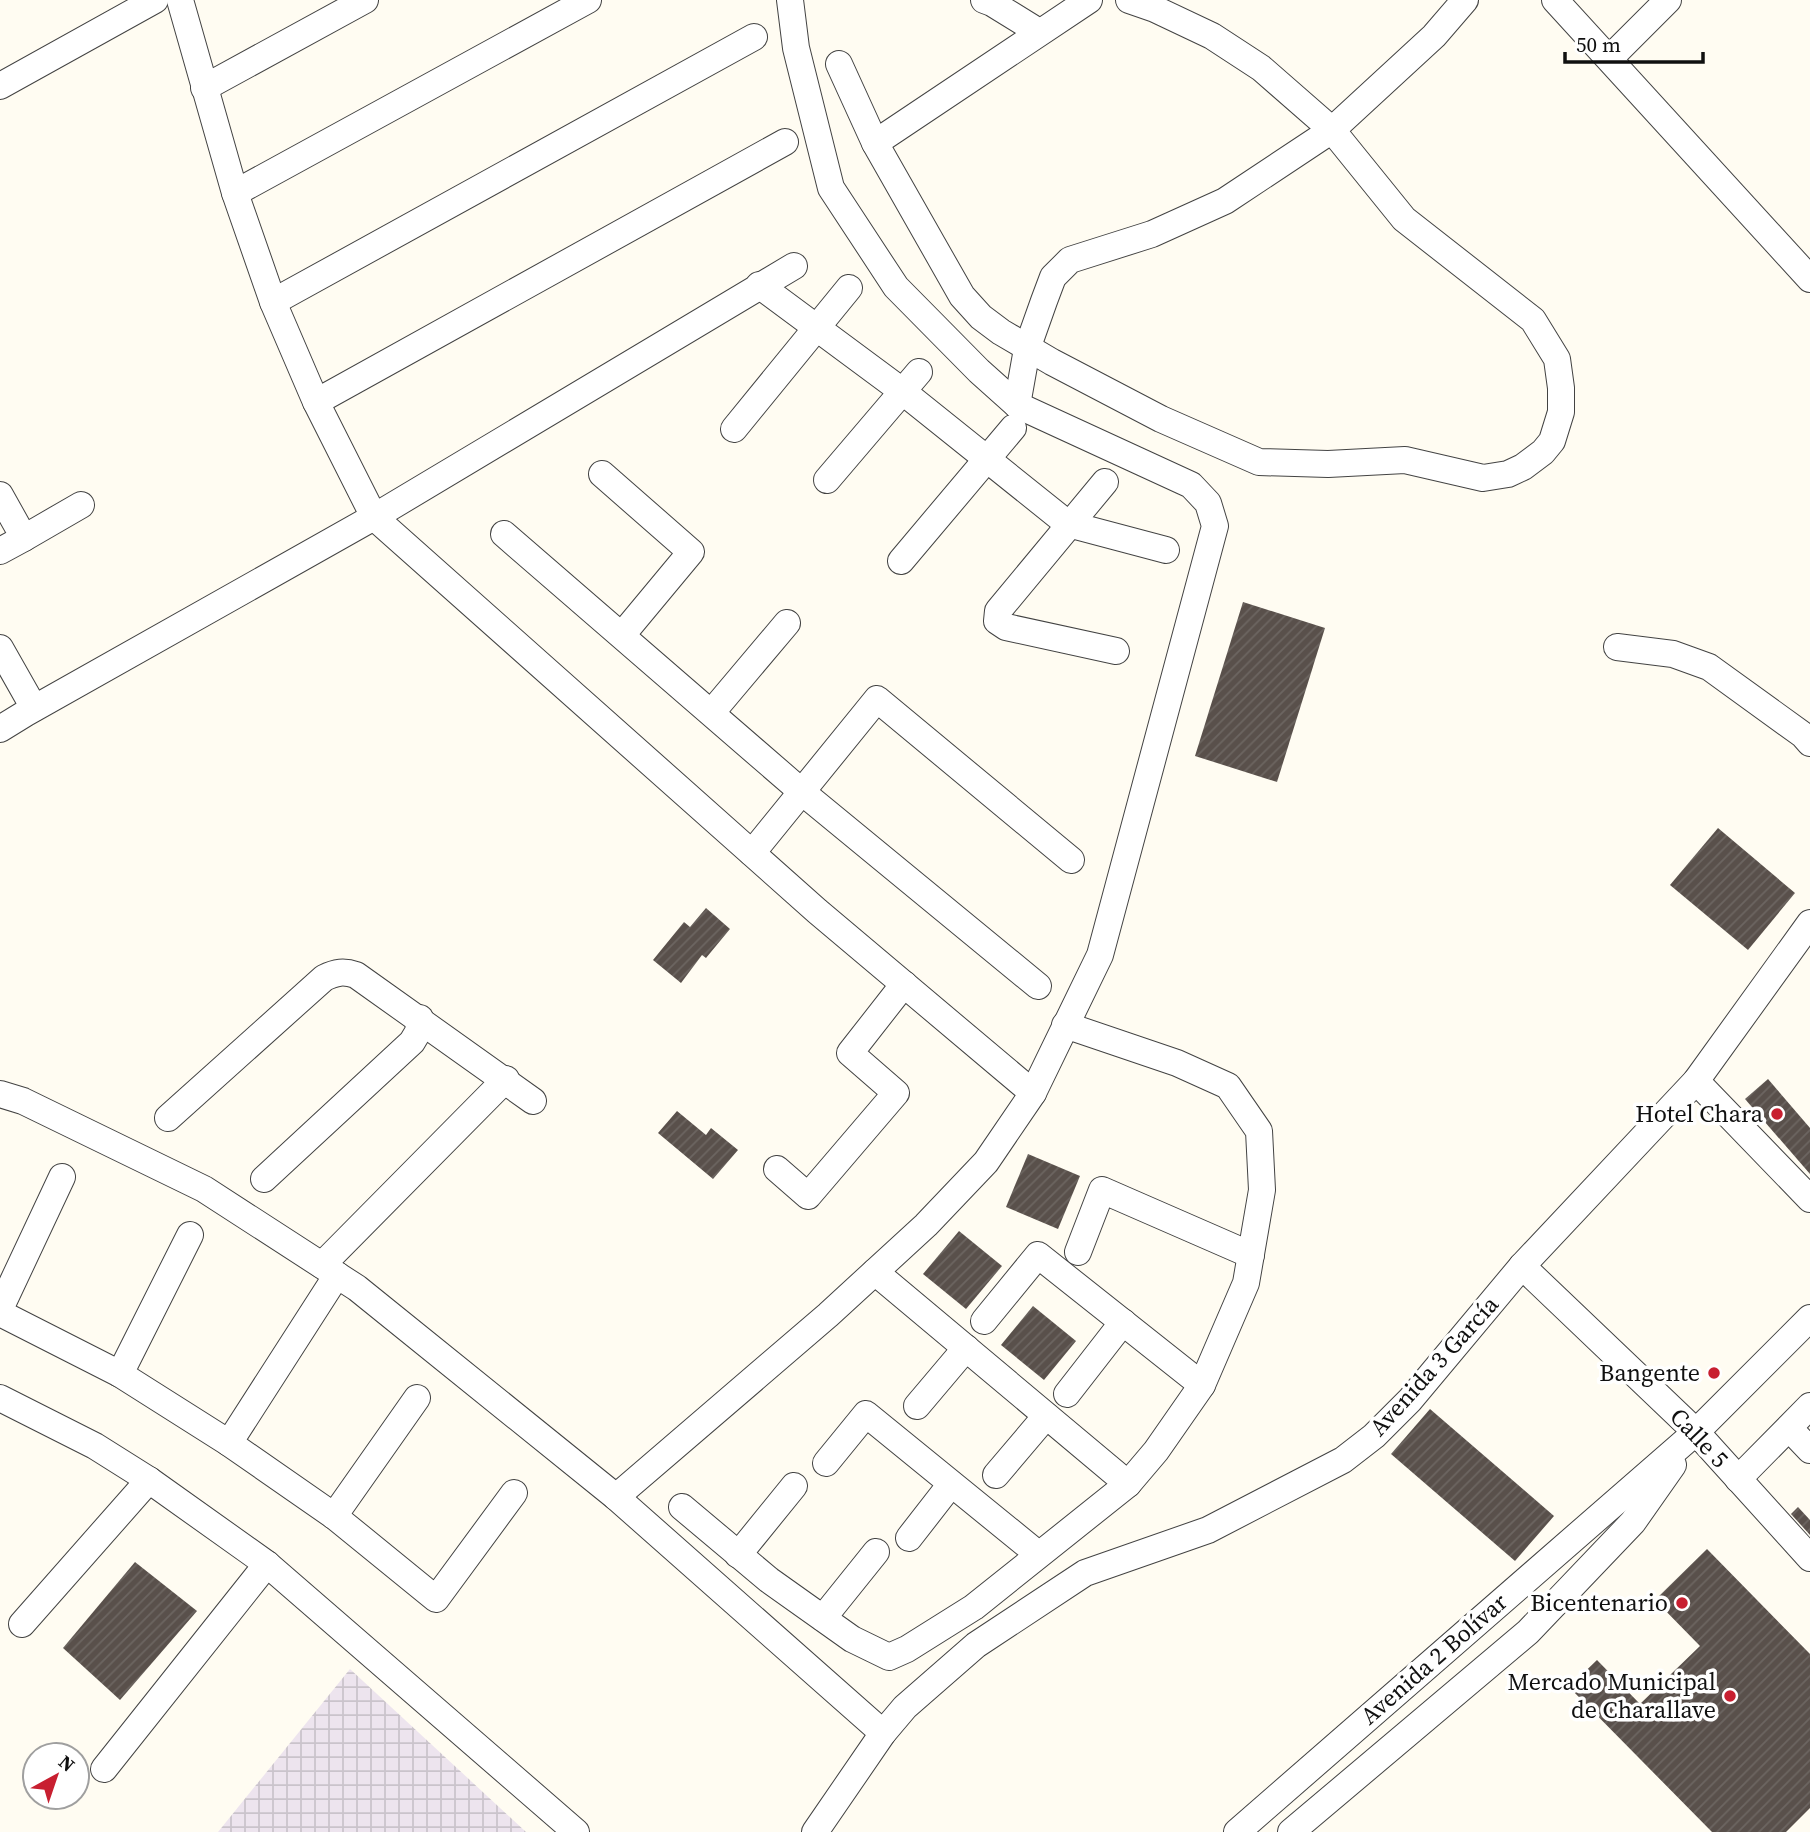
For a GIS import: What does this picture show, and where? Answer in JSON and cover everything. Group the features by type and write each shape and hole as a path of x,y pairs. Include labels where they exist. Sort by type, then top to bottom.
{"street":[{"path":"0,86 155,0"},
{"path":"180,0 235,193 273,303 316,402 374,517 752,853 1032,1093"},
{"path":"204,88 365,0"},
{"path":"235,193 588,0"},
{"path":"616,1497 926,1225 986,1163 1032,1093 1100,955 1215,526 1208,503 1191,485 1015,416 979,371 896,287 831,188 796,48 790,0"},
{"path":"985,0 1039,32"},
{"path":"875,143 1088,0"},
{"path":"839,64 875,143 962,296 981,317 1027,349 1161,419 1259,461 1328,464 1405,460 1483,478 1508,474 1531,461 1552,441 1560,412 1561,388 1557,359 1533,320 1404,219 1332,130 1261,68 1212,37 1155,9 1129,0"},
{"path":"901,561 986,459 1015,416 1027,349 1054,277 1070,260 1152,234 1225,201 1332,130 1434,36 1465,0"},
{"path":"1555,0 1810,279"},
{"path":"1610,58 1668,0"},
{"path":"273,303 754,37"},
{"path":"316,402 785,142"},
{"path":"0,729 374,517 794,266"},
{"path":"759,285 817,327 910,382 986,459 1068,524 1166,550"},
{"path":"734,429 849,288"},
{"path":"827,480 910,382"},
{"path":"602,474 691,552 622,635"},
{"path":"1105,482 998,611 997,621 1006,627 1116,651"},
{"path":"0,495 24,538"},
{"path":"0,551 81,505"},
{"path":"504,534 803,792 1038,986"},
{"path":"712,712 786,623"},
{"path":"1618,647 1673,654 1709,667 1803,735 1810,743"},
{"path":"0,648 34,708"},
{"path":"752,853 877,698 1071,860"},
{"name":"Avenida 3 García","path":"815,1832 883,1732 905,1707 976,1645 1085,1573 1208,1530 1343,1460 1374,1436 1410,1401 1522,1266 1696,1081 1810,923"},
{"path":"168,1118 324,978 345,972 356,975 420,1018 533,1101"},
{"path":"777,1169 808,1196 896,1093 850,1053 904,984"},
{"path":"264,1179 412,1042 418,1032 420,1018"},
{"path":"682,1507 769,1580 870,1650 889,1657 907,1649 974,1607 1128,1485 1156,1451 1202,1385 1246,1283 1262,1190 1259,1131 1228,1086 1177,1063 1066,1025"},
{"path":"229,1443 330,1270 506,1079"},
{"path":"1696,1081 1810,1199"},
{"path":"0,1094 23,1101 204,1189 357,1288 616,1497 883,1732"},
{"path":"62,1177 0,1311 120,1374 229,1443 334,1516 436,1599 514,1493"},
{"path":"1078,1252 1102,1190 1251,1255"},
{"path":"120,1374 190,1235"},
{"path":"984,1321 1038,1255 1202,1385"},
{"name":"Calle 5","path":"1522,1266 1696,1432 1810,1558"},
{"path":"875,1272 1128,1485"},
{"name":"Avenida 2 Bolívar","path":"1237,1832 1696,1432 1810,1318"},
{"path":"1067,1394 1123,1322"},
{"path":"917,1406 966,1348"},
{"path":"0,1398 95,1446 149,1480 267,1564 576,1832"},
{"path":"334,1516 417,1398"},
{"path":"1738,1479 1810,1406"},
{"path":"826,1464 866,1414 1038,1554"},
{"path":"996,1475 1046,1416"},
{"path":"1789,1428 1810,1450"},
{"name":"Avenida 2 Bolívar","path":"1291,1832 1528,1632 1633,1522 1696,1432"},
{"path":"22,1624 149,1480"},
{"path":"909,1538 951,1483"},
{"path":"738,1555 794,1486"},
{"path":"823,1618 876,1552"},
{"path":"104,1769 267,1564"}],"shaded area":[{"path":"350,1669 526,1832 218,1832"}],"building":[{"path":"1243,602 1325,628 1277,782 1195,756"},
{"path":"1718,828 1795,893 1748,950 1670,885"},
{"path":"706,908 730,929 706,958 702,955 681,983 653,960 684,922 690,927"},
{"name":"Hotel Chara","path":"1768,1079 1810,1128 1810,1174 1745,1099"},
{"path":"677,1111 706,1135 711,1128 738,1150 713,1179 658,1133"},
{"path":"1028,1154 1080,1176 1058,1229 1006,1207"},
{"path":"959,1231 1002,1266 966,1309 923,1274"},
{"path":"1033,1306 1076,1341 1044,1380 1001,1345"},
{"path":"1430,1409 1554,1516 1515,1561 1391,1454"},
{"path":"1798,1507 1810,1520 1810,1535 1791,1514"},
{"name":"Mercado Municipal de Charallave","path":"1707,1549 1810,1654 1810,1808 1786,1832 1712,1832 1569,1687 1597,1660 1640,1704 1700,1646 1655,1600"},
{"path":"135,1562 197,1611 120,1700 63,1648"}],"place":[{"name":"Hotel Chara","path":"1777,1114"},
{"name":"Bangente","path":"1714,1373"},
{"name":"Bicentenario","path":"1682,1603"},
{"name":"Mercado Municipal de Charallave","path":"1730,1696"}]}
